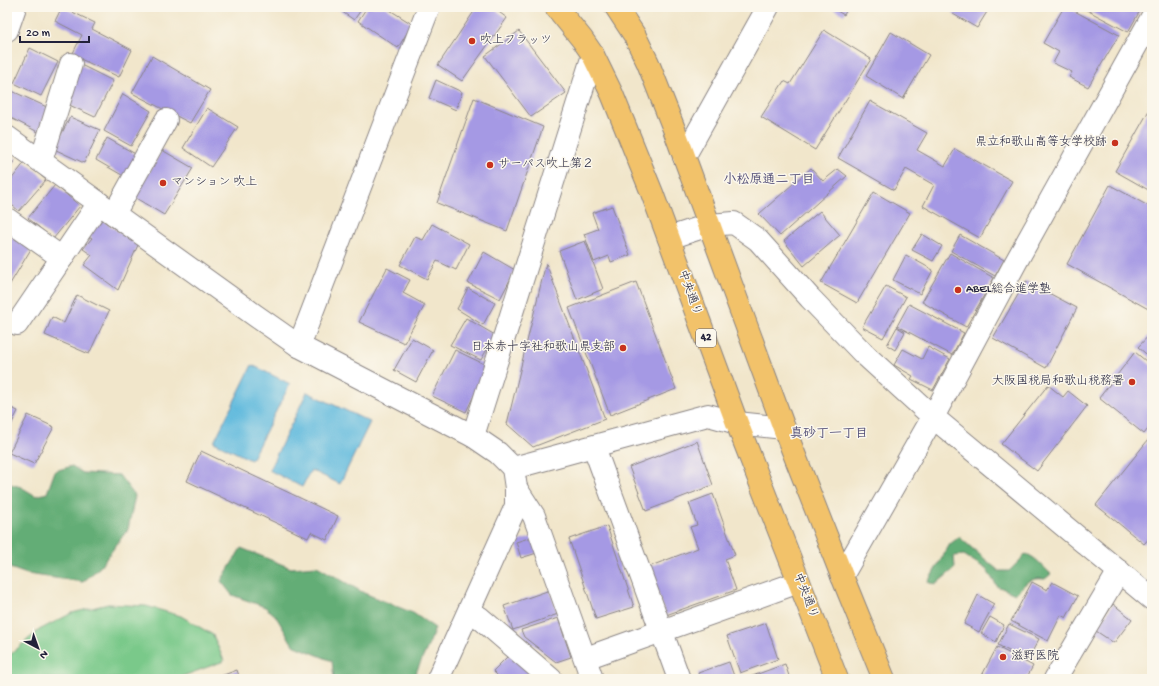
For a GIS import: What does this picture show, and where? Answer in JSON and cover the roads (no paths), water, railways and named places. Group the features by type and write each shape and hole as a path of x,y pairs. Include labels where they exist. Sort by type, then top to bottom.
{"highway":[{"name":"中央通り","path":"556,7 582,38 593,55 612,94 669,238 737,423 837,679"},
{"path":"617,7 635,36 648,63 784,428 884,679"}],"street":[{"path":"7,30 16,7"},
{"path":"299,346 429,7"},
{"path":"684,157 768,7"},
{"path":"842,576 933,417 1016,262 1152,17"},
{"path":"473,436 593,55"},
{"path":"41,161 71,64"},
{"path":"17,324 62,258 106,208 166,120"},
{"path":"7,137 249,312 299,346 473,436 498,453 515,478 534,516 586,658 592,679"},
{"path":"7,219 62,258"},
{"path":"669,238 709,225 734,223 758,240 810,298 863,353 933,417 1152,599"},
{"path":"515,478 594,447 708,415 737,423 784,428"},
{"path":"594,447 679,679"},
{"path":"438,679 516,506 515,478"},
{"path":"1055,679 1119,571"},
{"path":"586,658 799,582"},
{"path":"479,617 551,679"}],"water":[{"path":"252,365 290,384 251,460 214,442"},
{"path":"307,392 370,422 340,484 311,470 302,487 269,470"}],"place":[{"name":"吹上フラッツ","path":"472,41"},
{"name":"県立和歌山高等女学校跡","path":"1115,143"},
{"name":"サーパス吹上第２","path":"490,165"},
{"name":"マンション 吹上","path":"163,183"},
{"name":"ABEL総合進学塾","path":"958,290"},
{"name":"日本赤十字社和歌山県支部","path":"623,348"},
{"name":"大阪国税局和歌山税務署","path":"1132,382"},
{"name":"滋野医院","path":"1003,657"}],"district":[{"name":"小松原通二丁目","path":"769,180"},
{"name":"真砂丁一丁目","path":"829,434"}]}
